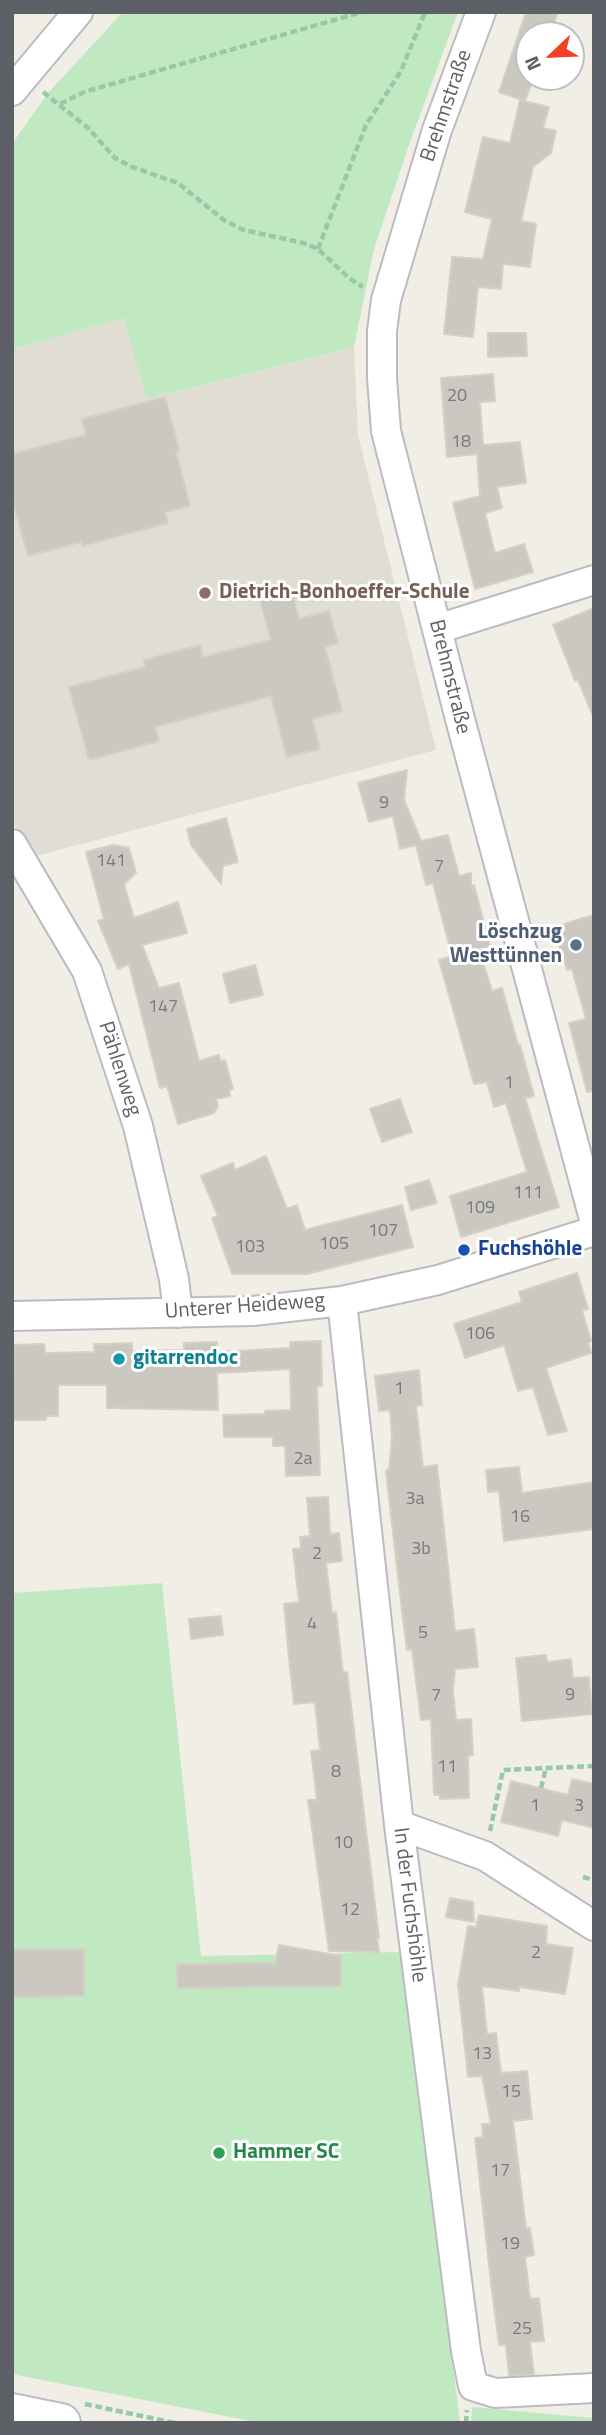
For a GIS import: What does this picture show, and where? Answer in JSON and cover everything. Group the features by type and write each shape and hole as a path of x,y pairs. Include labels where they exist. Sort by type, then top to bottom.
{"main road":[{"path":"12,2413 71,2413"}],"street":[{"path":"12,91 78,12"},
{"name":"Brehmstraße","path":"481,12 438,130 386,300 382,331 386,431 436,629 594,1219"},
{"path":"436,629 594,580"},
{"name":"Pählenweg","path":"12,844 87,971 138,1126 174,1279 178,1313"},
{"name":"Unterer Heideweg","path":"12,1316 253,1311 342,1301 438,1280 594,1231"},
{"name":"In der Fuchshöhle","path":"342,1301 399,1825 466,2351 473,2386 495,2393 594,2388"},
{"path":"399,1825 485,1856 594,1926"}],"path":[{"path":"60,104 84,92 362,12"},
{"path":"318,249 366,125 401,71 425,12"},
{"path":"41,91 87,127 115,158 178,183 226,221 244,230 318,249 349,278 386,300"},
{"path":"485,1856 503,1770 594,1766"},
{"path":"541,1788 546,1768"},
{"path":"583,1877 594,1880"},
{"path":"71,2413 175,2423"}],"shaded area":[{"name":"Dietrich-Bonhoeffer-Schule","path":"124,318 146,399 354,347 358,435 436,750 36,856 12,822 12,349"}],"green space":[{"path":"123,12 458,12 374,249 354,347 146,399 124,318 12,349 12,144 48,93"},
{"name":"Hammer SC","path":"162,1583 201,1956 401,1952 460,2423 261,2423 12,2374 12,1593"},
{"path":"472,2407 594,2418 594,2423 471,2423"}],"building":[{"path":"526,12 558,12 555,21 523,21"},
{"path":"515,45 515,91 529,91 525,101 499,92"},
{"path":"520,100 549,107 543,128 556,131 551,153 533,167 521,221 536,224 530,267 503,264 501,289 478,287 473,337 444,334 452,257 483,259 492,219 465,212 483,137 510,143"},
{"path":"488,333 526,333 527,356 488,357"},
{"path":"493,374 495,401 480,402 483,445 520,442 526,483 497,487 502,508 485,513 495,553 524,544 533,572 475,589 453,503 480,496 477,454 447,457 441,378"},
{"path":"165,397 190,506 165,512 168,523 82,546 81,542 28,556 12,498 12,454 86,435 82,419"},
{"path":"291,589 299,619 329,611 338,643 325,647 342,711 312,719 320,749 287,757 271,696 155,727 159,741 89,760 69,687 145,667 144,660 200,645 203,657 271,640 259,597"},
{"path":"594,608 593,716 578,680 575,681 553,625"},
{"path":"407,770 404,800 421,841 448,835 459,876 471,873 471,886 474,885 490,946 479,949 492,991 502,988 520,1045 534,1096 525,1098 559,1207 461,1237 450,1196 527,1172 506,1103 494,1107 487,1082 474,1084 439,960 452,956 433,883 426,885 416,845 400,849 393,816 369,822 358,783"},
{"path":"226,818 238,862 223,866 221,884 191,845 187,829"},
{"path":"113,845 129,848 136,873 124,884 134,918 178,902 187,933 142,945 159,988 179,983 199,1061 219,1055 220,1061 225,1060 233,1089 229,1090 230,1096 216,1099 218,1106 214,1113 178,1124 167,1086 160,1088 129,964 118,969 98,921 104,919 86,852"},
{"path":"594,915 594,1091 587,1092 569,1023 586,1019 572,969 567,970 553,927"},
{"path":"255,965 263,995 230,1003 223,974"},
{"path":"400,1099 412,1132 382,1142 370,1109"},
{"path":"266,1156 287,1209 297,1205 305,1230 402,1205 413,1247 307,1274 232,1274 212,1218 218,1216 201,1176 233,1163 235,1170"},
{"path":"429,1180 437,1203 411,1210 405,1187"},
{"path":"577,1273 588,1309 582,1310 591,1341 588,1343 591,1353 546,1368 567,1431 548,1435 533,1387 518,1391 504,1345 465,1358 454,1324 522,1302 519,1292"},
{"path":"321,1341 322,1386 317,1386 320,1475 286,1476 285,1446 273,1446 273,1437 224,1437 223,1415 291,1410 290,1369 217,1373 218,1410 107,1408 107,1385 58,1385 58,1416 46,1416 46,1420 12,1420 14,1345 44,1344 45,1353 95,1352 94,1344 132,1343 132,1351 184,1350 184,1343 217,1342 217,1352 290,1348 290,1342"},
{"path":"419,1370 422,1405 416,1406 423,1467 437,1465 455,1631 474,1629 478,1667 455,1669 453,1691 456,1720 471,1719 473,1755 468,1756 469,1798 440,1799 440,1795 434,1795 431,1719 421,1720 412,1649 407,1650 402,1611 386,1471 389,1470 392,1437 390,1410 379,1411 375,1376"},
{"path":"519,1467 522,1493 594,1482 594,1529 504,1541 499,1491 488,1492 486,1470"},
{"path":"328,1497 330,1534 339,1533 342,1561 326,1563 332,1613 336,1612 343,1673 347,1672 379,1952 329,1951 308,1800 317,1800 311,1751 320,1750 315,1702 294,1704 284,1604 299,1602 293,1549 301,1548 300,1537 310,1536 307,1498"},
{"path":"221,1616 223,1635 191,1639 189,1619"},
{"path":"546,1655 547,1662 571,1659 573,1678 589,1677 592,1714 522,1721 516,1658"},
{"path":"572,1779 594,1784 594,1828 562,1820 558,1836 501,1822 511,1781 568,1795"},
{"path":"450,1898 473,1902 474,1922 446,1917"},
{"path":"479,1915 547,1926 546,1944 573,1948 565,1994 520,1987 519,1991 482,1986 487,2034 496,2033 501,2073 527,2071 532,2119 513,2121 526,2228 530,2228 534,2255 525,2257 530,2299 539,2298 544,2341 530,2342 534,2374 509,2376 506,2345 499,2345 491,2283 475,2138 483,2137 482,2124 491,2124 482,2076 468,2077 458,1985 468,1926 476,1927"},
{"path":"279,1945 341,1956 341,1986 178,1988 177,1964 275,1963"},
{"path":"84,1949 84,1996 12,1997 12,1950"}],"place":[{"name":"Dietrich-Bonhoeffer-Schule","path":"205,593"},
{"name":"Löschzug Westtünnen","path":"576,945"},
{"name":"Fuchshöhle","path":"464,1250"},
{"name":"gitarrendoc","path":"119,1359"},
{"name":"Hammer SC","path":"219,2153"}]}
